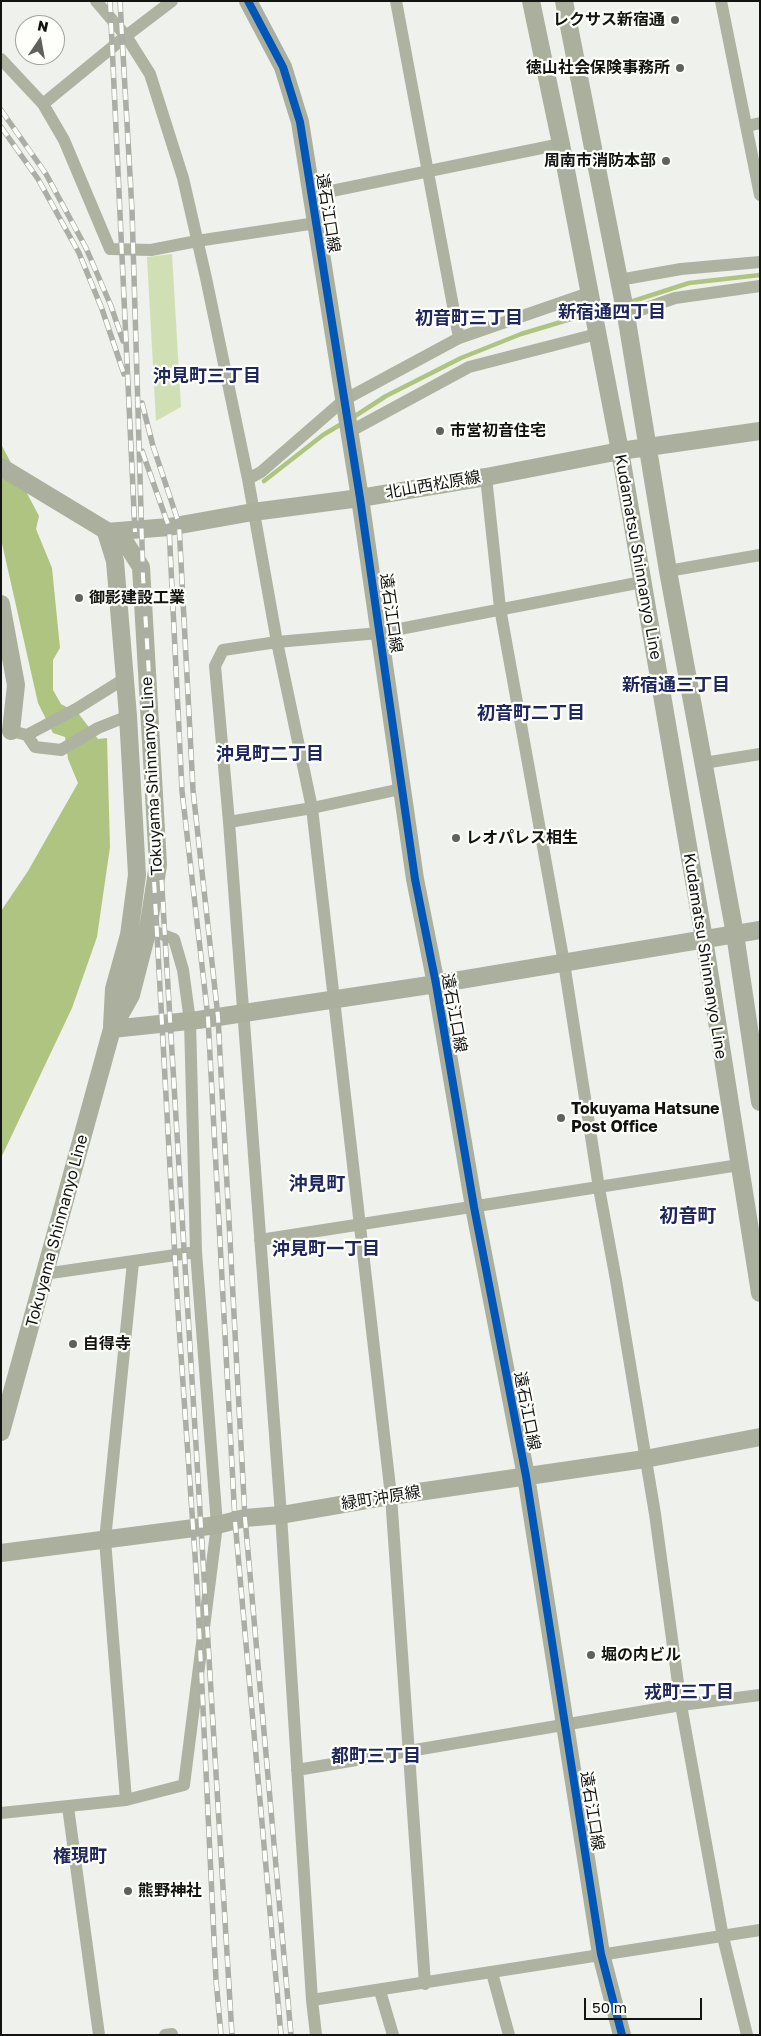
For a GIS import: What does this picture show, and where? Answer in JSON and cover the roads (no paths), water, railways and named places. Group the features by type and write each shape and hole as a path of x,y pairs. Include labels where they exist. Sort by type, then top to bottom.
{"street":[{"path":"96,1 126,36 150,74 183,178 248,479 277,642 312,808 391,1496 425,1984"},
{"path":"43,104 172,1"},
{"name":"遠石江口線","path":"248,1 283,67 300,122 360,498 414,879 436,984 474,1207 526,1476 601,1954 622,2035"},
{"path":"396,1 427,173 460,338"},
{"name":"Kudamatsu Shinnanyo Line","path":"531,1 561,144 620,451 704,939 760,1293"},
{"name":"Kudamatsu Shinnanyo Line","path":"564,1 623,300 649,447 668,571 735,934 760,1102"},
{"path":"721,1 753,125 760,195"},
{"path":"1,59 43,104 64,140 110,249 152,250 197,241 316,223"},
{"path":"312,196 561,144"},
{"path":"623,300 681,269 760,262"},
{"path":"623,300 675,298 760,286"},
{"path":"248,479 261,472 345,405 460,338 590,297"},
{"path":"348,432 469,367 596,328"},
{"name":"北山西松原線","path":"106,532 169,527 253,512 360,498 486,477 620,451 760,431"},
{"name":"Tokuyama Shinnanyo Line","path":"1,467 125,542 141,567 158,865 148,929 131,995 112,1029"},
{"path":"486,477 500,608 564,963 599,1188 655,1514 681,1705 723,1936 747,2035"},
{"name":"Tokuyama Shinnanyo Line","path":"1,1432 112,1029 114,989 129,934 137,875 128,716 115,561 106,532"},
{"path":"668,571 760,555"},
{"path":"316,2035 229,822 214,666 223,650 277,642 379,633 500,608 642,582"},
{"path":"1,604 16,685 19,733 35,747 61,750 98,728 128,716"},
{"path":"19,733 45,726 124,679"},
{"path":"704,763 760,754"},
{"path":"229,822 312,808 401,789"},
{"path":"1,1813 126,1800 184,1785 217,1525 196,1252 190,1021 183,970 174,939 148,929"},
{"path":"112,1029 190,1021 436,984 760,930"},
{"path":"260,1240 739,1165"},
{"path":"44,1274 196,1252"},
{"path":"126,1800 105,1540 133,1262"},
{"name":"緑町沖原線","path":"1,1553 217,1525 245,1518 280,1515 391,1496 645,1459 760,1437"},
{"path":"297,1770 681,1705 760,1695"},
{"path":"68,1807 99,2035"},
{"path":"312,2000 425,1984 601,1954 760,1930"},
{"path":"492,1973 509,2035"},
{"path":"380,1991 394,2035"}],"waterway":[{"path":"627,303 689,283 760,275"},
{"path":"598,311 620,305"},
{"path":"352,418 386,396 461,358 521,334 591,313"},
{"path":"264,481 323,435 343,423"}],"railway":[{"path":"110,1 135,532"},
{"path":"120,1 132,210 143,577 232,2035"},
{"path":"1,110 46,174 86,248 111,306 123,341"},
{"path":"1,127 38,179 79,253 102,309 124,374"},
{"path":"142,403 153,446 179,524 193,790 218,1017 245,1518 291,2035"},
{"path":"142,451 169,527 182,791 208,1018 235,1521 281,2035"},
{"path":"148,772 178,1312 197,1584 216,1980 221,2035"}],"place":[{"name":"レクサス新宿通","path":"675,20"},
{"name":"徳山社会保険事務所","path":"680,68"},
{"name":"周南市消防本部","path":"666,161"},
{"name":"市営初音住宅","path":"440,431"},
{"name":"御影建設工業","path":"79,598"},
{"name":"レオパレス相生","path":"456,838"},
{"name":"Tokuyama Hatsune Post Office","path":"561,1118"},
{"name":"自得寺","path":"73,1344"},
{"name":"堀の内ビル","path":"591,1655"},
{"name":"熊野神社","path":"128,1891"}],"district":[{"name":"新宿通四丁目","path":"612,312"},
{"name":"初音町三丁目","path":"469,318"},
{"name":"沖見町三丁目","path":"207,376"},
{"name":"新宿通三丁目","path":"676,685"},
{"name":"初音町二丁目","path":"531,713"},
{"name":"沖見町二丁目","path":"270,754"},
{"name":"沖見町","path":"317,1184"},
{"name":"初音町","path":"688,1216"},
{"name":"沖見町一丁目","path":"326,1249"},
{"name":"戎町三丁目","path":"689,1692"},
{"name":"都町三丁目","path":"376,1756"},
{"name":"権現町","path":"80,1856"}]}
